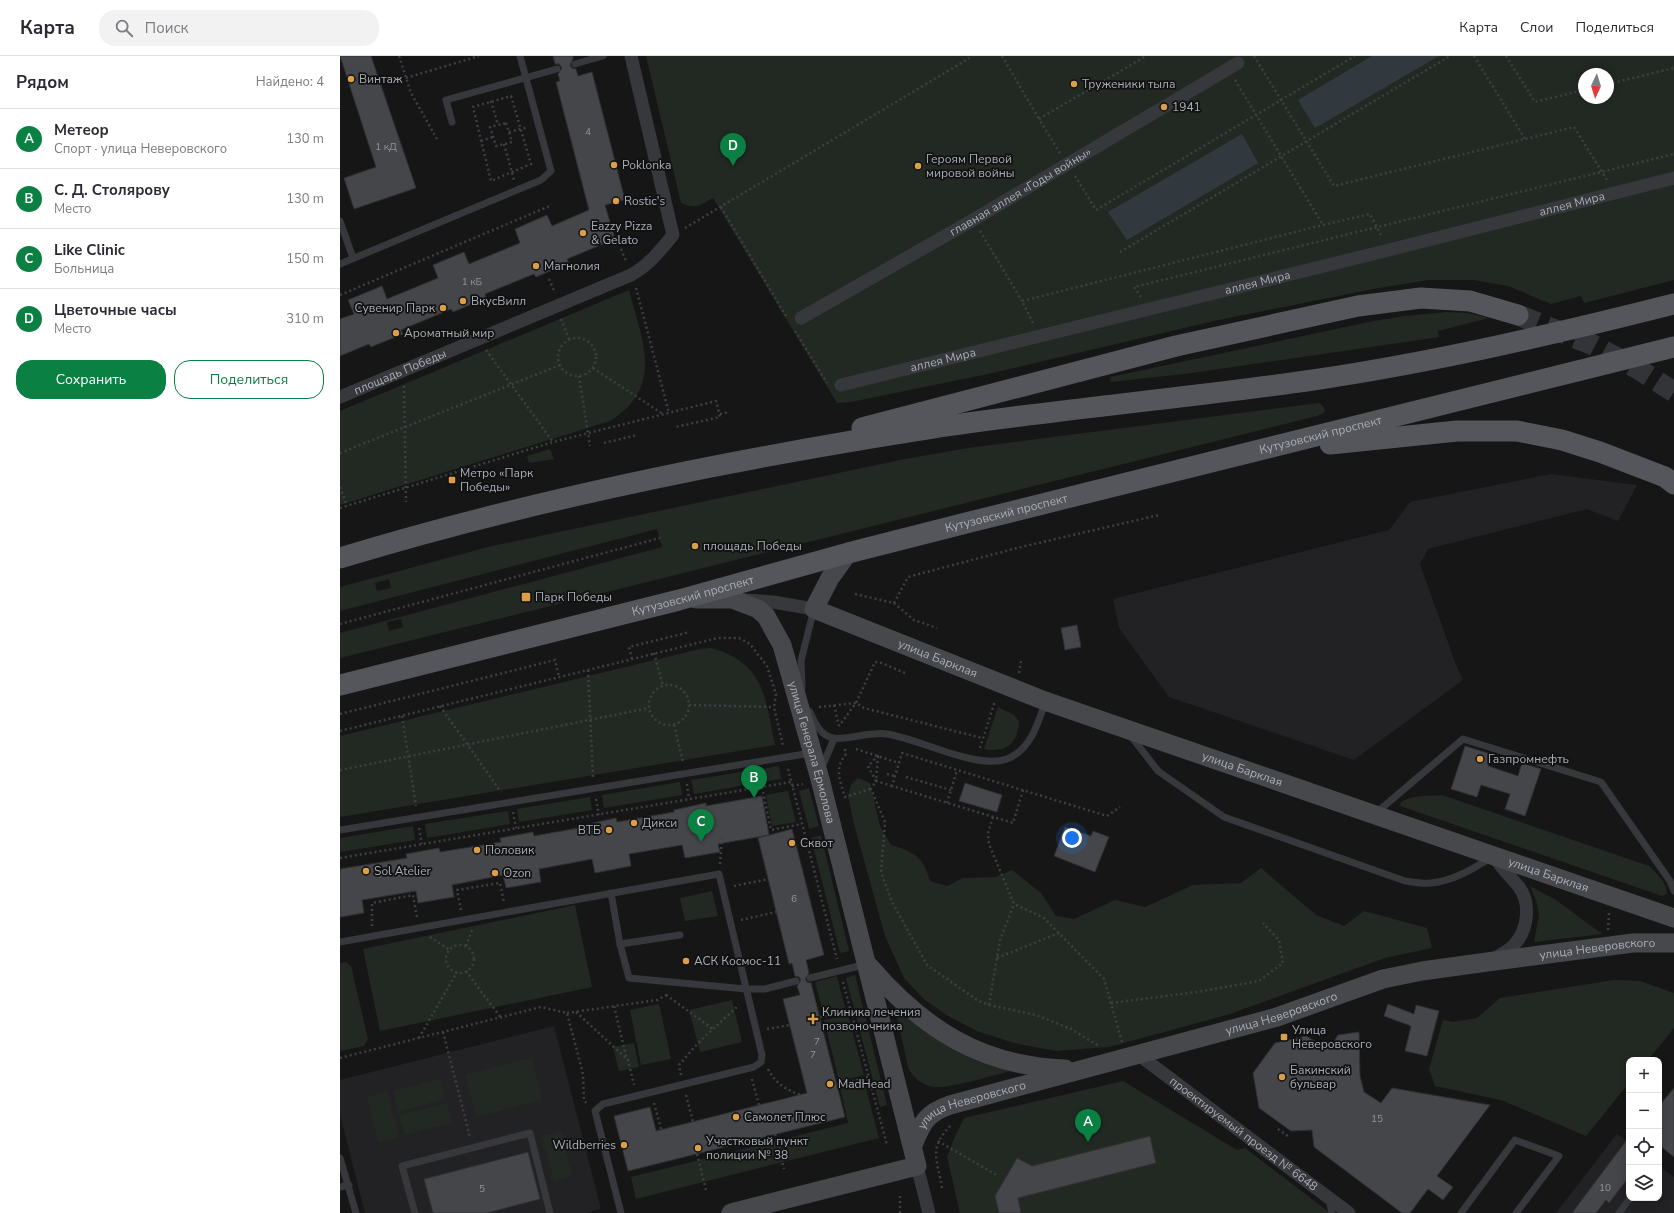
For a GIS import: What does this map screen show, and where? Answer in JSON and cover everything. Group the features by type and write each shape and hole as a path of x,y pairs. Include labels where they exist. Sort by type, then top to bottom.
{"main road":[{"path":"340,558 487,517 731,462 1176,346 1358,306 1421,298 1470,301 1518,315"},
{"path":"731,462 940,427 1313,380 1406,365 1576,329 1674,304"},
{"name":"Кутузовский проспект","path":"340,685 679,600 848,553 1674,347"},
{"path":"1215,461 1352,441 1457,431 1517,431 1562,440 1600,452 1665,477 1674,484"}],"street":[{"path":"631,56 673,235"},
{"name":"главная аллея «Годы войны»","path":"801,318 973,220 1242,60"},
{"name":"аллея Мира","path":"835,386 1389,250 1674,178"},
{"name":"площадь Победы","path":"340,397 631,275 646,267 673,235"},
{"path":"732,599 773,602 814,609 830,578 848,553"},
{"name":"улица Генерала Ермолова","path":"679,600 732,599 758,609 766,616 775,629 782,645 813,753 814,781 867,964 929,1213"},
{"name":"улица Барклая","path":"814,609 1045,701 1674,918"},
{"path":"1488,962 1505,953 1515,945 1521,935 1527,912 1525,899 1519,888 1500,868 1494,856"},
{"path":"1633,943 1674,922"},
{"name":"улица Неверовского","path":"913,1145 920,1126 928,1116 938,1109 1277,1017 1383,979 1422,971 1633,943 1674,943"},
{"path":"867,964 880,979 930,1025 971,1048 992,1057 1024,1065 1066,1069 1089,1067"},
{"name":"проектируемый проезд № 6648","path":"1139,1055 1349,1213"},
{"path":"732,1213 918,1166"}],"lane":[{"path":"340,264 541,180 551,171 527,77 520,56"},
{"path":"575,64 603,56"},
{"path":"452,122 446,100 557,69"},
{"path":"340,221 353,258"},
{"path":"814,609 801,661 801,681 804,697 814,722 822,732 834,739 864,734 887,734 977,760 997,762 1009,758 1019,752 1032,737 1045,701"},
{"path":"1125,728 1158,771 1224,817 1405,881 1430,884 1452,878 1464,874 1494,856"},
{"path":"814,781 834,739"},
{"path":"1374,815 1463,739 1601,782 1670,881 1674,890"},
{"path":"340,830 813,753"},
{"path":"340,942 719,874 757,1031 762,1055 761,1062 750,1068 602,1104 595,1111 620,1213"},
{"path":"611,893 620,944 629,978 746,989 765,989 796,982"},
{"path":"620,944 680,935"},
{"path":"810,978 867,964"},
{"path":"415,1213 402,1166 530,1133 550,1213"},
{"path":"1461,1213 1515,1140 1559,1156 1516,1213"},
{"path":"340,1158 356,1213"},
{"path":"340,1187 349,1185"},
{"path":"1329,1198 1332,1213"},
{"path":"1619,1213 1628,1201"}],"path":[{"path":"400,56 411,93 437,139"},
{"path":"406,78 479,56"},
{"path":"673,235 973,56"},
{"path":"1002,56 1039,119 1096,210 1355,56"},
{"path":"1039,119 1146,56"},
{"path":"1120,252 1450,56"},
{"path":"1474,56 1525,139"},
{"path":"1506,56 1535,102 1578,91"},
{"path":"1242,60 1281,100 1334,186 1574,127 1615,193"},
{"path":"1242,60 1256,114 1323,225"},
{"path":"1614,83 1674,68"},
{"path":"487,88 498,125"},
{"path":"511,96 531,164 491,181 473,107 491,102 511,96"},
{"path":"506,123 509,132 512,142 496,146 490,127 506,123"},
{"path":"509,132 539,123"},
{"path":"481,140 493,137"},
{"path":"504,144 517,190"},
{"path":"1134,287 1376,226 1674,154"},
{"path":"340,295 552,205"},
{"path":"721,207 787,317"},
{"path":"1022,301 1370,214 1389,250"},
{"path":"973,220 1022,301 1040,336"},
{"path":"621,249 627,265"},
{"path":"635,285 670,413"},
{"path":"555,306 569,339"},
{"path":"795,330 835,386"},
{"path":"576,337 583,339 594,348 596,361 593,368 579,376 567,373 560,365 558,352 564,342 569,339 576,337"},
{"path":"485,349 553,442"},
{"path":"340,453 560,365"},
{"path":"593,368 663,414"},
{"path":"579,376 590,446"},
{"path":"404,383 406,502"},
{"path":"340,508 587,432 716,401 720,414"},
{"path":"676,427 720,417 720,414 730,412"},
{"path":"604,443 637,435"},
{"path":"340,487 348,506"},
{"path":"894,603 908,577 1017,548 1159,515"},
{"path":"340,624 660,538"},
{"path":"855,594 894,603 914,620 937,628"},
{"path":"632,659 629,647 690,632"},
{"path":"340,731 718,638 739,638 750,644 767,666 776,694 774,707 783,748"},
{"path":"654,653 662,686"},
{"path":"340,714 555,660 559,676"},
{"path":"834,705 839,726 856,703 875,662 879,662 905,673"},
{"path":"1018,675 1021,662"},
{"path":"588,670 589,720 593,777"},
{"path":"669,685 680,689 688,699 689,705 685,717 674,725 663,725 650,714 649,708 652,695 662,686 669,685"},
{"path":"980,748 995,701"},
{"path":"813,707 856,703 864,708 982,738"},
{"path":"689,705 774,707"},
{"path":"440,706 501,792"},
{"path":"340,770 408,755 649,708"},
{"path":"402,716 416,806"},
{"path":"674,725 683,762"},
{"path":"878,756 876,781 871,790 845,797 839,774 839,763 846,754 844,745 878,756 899,763"},
{"path":"892,786 902,753 1106,816 1120,807"},
{"path":"878,756 868,766 876,781 1013,823 1023,790"},
{"path":"787,765 850,1011 887,1145"},
{"path":"947,803 957,770"},
{"path":"887,774 895,776"},
{"path":"906,776 951,790"},
{"path":"686,781 689,799"},
{"path":"792,786 814,781"},
{"path":"340,858 791,782"},
{"path":"762,787 771,830 802,824"},
{"path":"871,790 885,822 881,872 892,902 927,965 977,1000 990,1005 1036,1015 1071,1029 1098,1046 1104,1045"},
{"path":"596,796 599,814"},
{"path":"512,810 516,828"},
{"path":"993,817 988,833 989,844 1014,904 1044,918 1104,979 1121,1039 1116,1042"},
{"path":"419,825 422,844"},
{"path":"719,874 722,837"},
{"path":"722,889 769,879"},
{"path":"463,919 457,890 500,883 506,912"},
{"path":"372,936 372,903 413,895 418,928 450,950"},
{"path":"990,1005 1000,940 1014,904"},
{"path":"730,922 776,912"},
{"path":"1605,933 1608,929 1610,913"},
{"path":"1111,1003 1197,992 1259,981 1283,963 1279,940 1263,923"},
{"path":"997,958 1059,933"},
{"path":"462,945 469,949 474,961 466,971 453,971 447,964 447,954 450,950 453,947 462,945"},
{"path":"466,971 501,1018"},
{"path":"419,1038 457,972"},
{"path":"666,995 667,982"},
{"path":"340,1058 541,1008 567,1013 657,1000 666,995"},
{"path":"666,995 713,1029"},
{"path":"680,1070 679,1065 713,1029 748,997"},
{"path":"614,1006 633,1081"},
{"path":"820,1017 850,1011"},
{"path":"576,1012 628,1060"},
{"path":"567,1013 583,1074 584,1100"},
{"path":"757,1031 790,1025"},
{"path":"443,1032 473,1148"},
{"path":"762,1055 776,1082 801,1095"},
{"path":"750,1068 759,1105"},
{"path":"837,1085 868,1077"},
{"path":"683,1084 693,1122"},
{"path":"652,1092 661,1130"},
{"path":"942,1188 936,1150 938,1141 954,1123"},
{"path":"1278,1129 1288,1137"},
{"path":"775,1134 784,1169"},
{"path":"938,1141 998,1176"},
{"path":"697,1154 706,1190"},
{"path":"900,1196 900,1213"}],"shaded area":[{"path":"646,56 1674,56 1674,280 1584,303 1581,296 1551,304 1508,286 1473,280 1429,280 1373,289 1214,321 993,373 851,402 837,403 713,198 698,206 681,203"},
{"path":"1372,56 1439,56 1315,128 1298,100"},
{"path":"1242,134 1258,163 1127,240 1108,212"},
{"path":"629,290 643,345 645,362 644,378 638,393 627,407 610,421 340,505 340,411"},
{"path":"1447,312 1468,313 1489,318 1438,331 1439,337 1192,373 1111,382 1110,377 1374,321 1404,316"},
{"path":"1319,403 1325,410 1324,413 1317,416 340,658 340,633 662,547 657,529 340,611 340,587 488,547 900,460 968,448","holes":["389,579 391,588 377,591 375,583","401,619 403,627 389,631 387,622"]},
{"path":"550,449 554,459 529,463 527,456"},
{"path":"1551,474 1637,485 1618,521 1587,509 1428,549 1420,564 1455,662 1463,680 1354,760 1169,697 1119,628 1113,599 1389,530 1410,502"},
{"path":"711,648 729,655 742,663 760,684 765,697 775,745 340,817 340,736 700,649"},
{"path":"998,707 1014,715 1019,721 1016,736 1009,745 1004,748 999,750 984,749"},
{"path":"779,766 781,779 763,782 762,775 756,776 757,783 694,794 691,780"},
{"path":"858,778 870,783 880,826 891,845 912,853 921,860 930,881 947,886 963,878 996,877 1012,870 1041,893 1056,916 1074,919 1115,900 1145,907 1193,885 1241,883 1261,868 1316,915 1344,926 1364,911 1427,928 1432,948 1385,958 1230,1014 1109,1047 1056,1051 1014,1043 977,1031 948,1016 925,1000 904,978 885,936 854,824 848,796 851,785"},
{"path":"680,782 682,795 604,808 602,795"},
{"path":"809,788 819,826 809,829 799,791"},
{"path":"788,791 796,822 772,826 766,795"},
{"path":"1442,795 1649,866 1663,882 1667,890 1667,894 1662,896 1400,806 1401,802 1410,798"},
{"path":"590,797 592,810 519,822 517,809"},
{"path":"508,811 510,824 427,838 425,824"},
{"path":"413,826 415,840 340,852 340,838"},
{"path":"821,835 849,951 840,953 811,838"},
{"path":"1530,886 1556,900 1602,934 1534,942 1539,915 1536,900"},
{"path":"712,891 718,916 685,921 680,898"},
{"path":"575,905 592,987 380,1031 363,949"},
{"path":"346,962 351,966 368,1039 364,1046 340,1051 340,963"},
{"path":"855,975 887,1105 880,1107 846,978"},
{"path":"837,976 845,1008 823,1013 815,982"},
{"path":"1614,980 1640,981 1674,993 1674,1028 1650,1057 1626,1057 1626,1087 1586,1136 1501,1100 1435,1086 1429,1069 1443,1020 1453,1022 1477,1018 1500,998"},
{"path":"732,1000 742,1042 700,1052 689,1010"},
{"path":"894,1003 922,1029 947,1046 976,1059 1011,1071 950,1086 934,1087 922,1083 912,1074 908,1067"},
{"path":"659,1004 671,1059 641,1065 630,1010"},
{"path":"848,1015 864,1075 839,1081 824,1020"},
{"path":"554,1026 601,1209 586,1213 365,1213 340,1115 340,1080"},
{"path":"634,1043 639,1067 619,1071 613,1047"},
{"path":"532,1058 542,1100 476,1117 465,1075"},
{"path":"440,1079 445,1099 398,1112 393,1091"},
{"path":"864,1081 879,1138 636,1199 631,1177 848,1123 840,1087"},
{"path":"1123,1081 1237,1150 1245,1148 1330,1213 960,1213 947,1157 964,1118"},
{"path":"387,1091 399,1137 378,1142 367,1097"},
{"path":"447,1103 452,1123 405,1135 399,1115"},
{"path":"561,1131 572,1176 554,1181 542,1136"},
{"path":"1617,1134 1626,1141 1626,1201 1662,1201 1662,1168 1674,1177 1674,1213 1556,1213"}],"building":[{"path":"340,56 371,56 416,188 354,209 344,178 376,167"},
{"path":"553,56 573,56 570,65 572,68 576,69 578,76 592,72 625,200 605,205 615,239 567,259 569,263 536,277 534,274 485,294 486,298 453,312 451,309 401,330 403,334 371,347 369,344 340,356 340,319 354,314 348,300 382,286 387,299 438,278 433,265 464,252 469,264 520,243 515,229 547,215 552,226 589,210 556,82 560,81 558,74 562,68 559,64 555,64"},
{"path":"1077,625 1081,647 1065,650 1061,628"},
{"path":"1465,746 1491,754 1488,766 1518,776 1522,763 1541,769 1525,816 1505,809 1510,794 1481,785 1477,797 1451,789"},
{"path":"965,783 1002,795 997,812 959,801"},
{"path":"762,796 769,835 718,844 720,852 685,858 682,845 629,854 631,866 595,873 592,859 539,869 541,882 506,888 503,875 452,885 454,897 418,903 416,891 362,900 364,913 340,917 340,869 407,858 406,854 439,848 440,852 501,842 500,838 533,832 534,836 584,827 584,825 616,818 617,822 674,812 674,810 706,803 706,806"},
{"path":"1065,827 1091,836 1093,831 1109,837 1095,872 1054,856"},
{"path":"792,829 824,955 806,960 809,973 805,979 807,982 811,983 845,1117 628,1171 614,1116 650,1107 656,1131 807,1093 783,999 800,995 797,986 801,980 799,977 795,976 792,963 789,964 758,838"},
{"path":"1388,1004 1414,1014 1416,1005 1439,1011 1427,1056 1405,1051 1411,1026 1384,1016"},
{"path":"1359,1032 1360,1076 1364,1092 1381,1103 1392,1088 1490,1105 1437,1176 1453,1187 1443,1200 1428,1189 1410,1213 1402,1213 1314,1147 1312,1130 1291,1131 1259,1108 1253,1073 1275,1043 1306,1036 1329,1049 1338,1035"},
{"path":"1674,1088 1674,1157 1662,1147 1662,1102"},
{"path":"1150,1136 1156,1163 1018,1198 1021,1213 999,1213 995,1196 1017,1158 1032,1166"},
{"path":"1626,1141 1626,1181 1609,1203 1606,1200 1596,1213 1572,1213"},
{"path":"528,1152 540,1199 487,1213 433,1213 424,1179"}],"tunnel":[{"path":"1518,315 1591,344 1638,369 1674,392"}],"place":[{"name":"Винтаж","path":"351,79"},
{"name":"Труженики тыла","path":"1074,84"},
{"name":"1941","path":"1164,107"},
{"name":"Poklonka","path":"614,165"},
{"name":"Цветочные часы","path":"733,166"},
{"name":"Героям Первой мировой войны","path":"918,166"},
{"name":"Rostic's","path":"616,201"},
{"name":"Eazzy Pizza & Gelato","path":"583,233"},
{"name":"Магнолия","path":"536,266"},
{"name":"ВкусВилл","path":"463,301"},
{"name":"Сувенир Парк","path":"443,308"},
{"name":"Ароматный мир","path":"396,333"},
{"name":"Метро «Парк Победы»","path":"452,480"},
{"name":"площадь Победы","path":"695,546"},
{"name":"Парк Победы","path":"526,597"},
{"name":"Газпромнефть","path":"1480,759"},
{"name":"С. Д. Столярову","path":"754,798"},
{"name":"Дикси","path":"634,823"},
{"name":"ВТБ","path":"609,830"},
{"name":"Like Clinic","path":"701,842"},
{"name":"Сквот","path":"792,843"},
{"name":"Половик","path":"477,850"},
{"name":"Sol Atelier","path":"366,871"},
{"name":"Ozon","path":"495,873"},
{"name":"АСК Космос-11","path":"686,961"},
{"name":"Клиника лечения позвоночника","path":"813,1019"},
{"name":"Улица Неверовского","path":"1284,1037"},
{"name":"Бакинский бульвар","path":"1282,1077"},
{"name":"MadHead","path":"830,1084"},
{"name":"Самолет Плюс","path":"736,1117"},
{"name":"Метеор","path":"1088,1142"},
{"name":"Wildberries","path":"624,1145"},
{"name":"Участковый пункт полиции № 38","path":"698,1148"}]}
